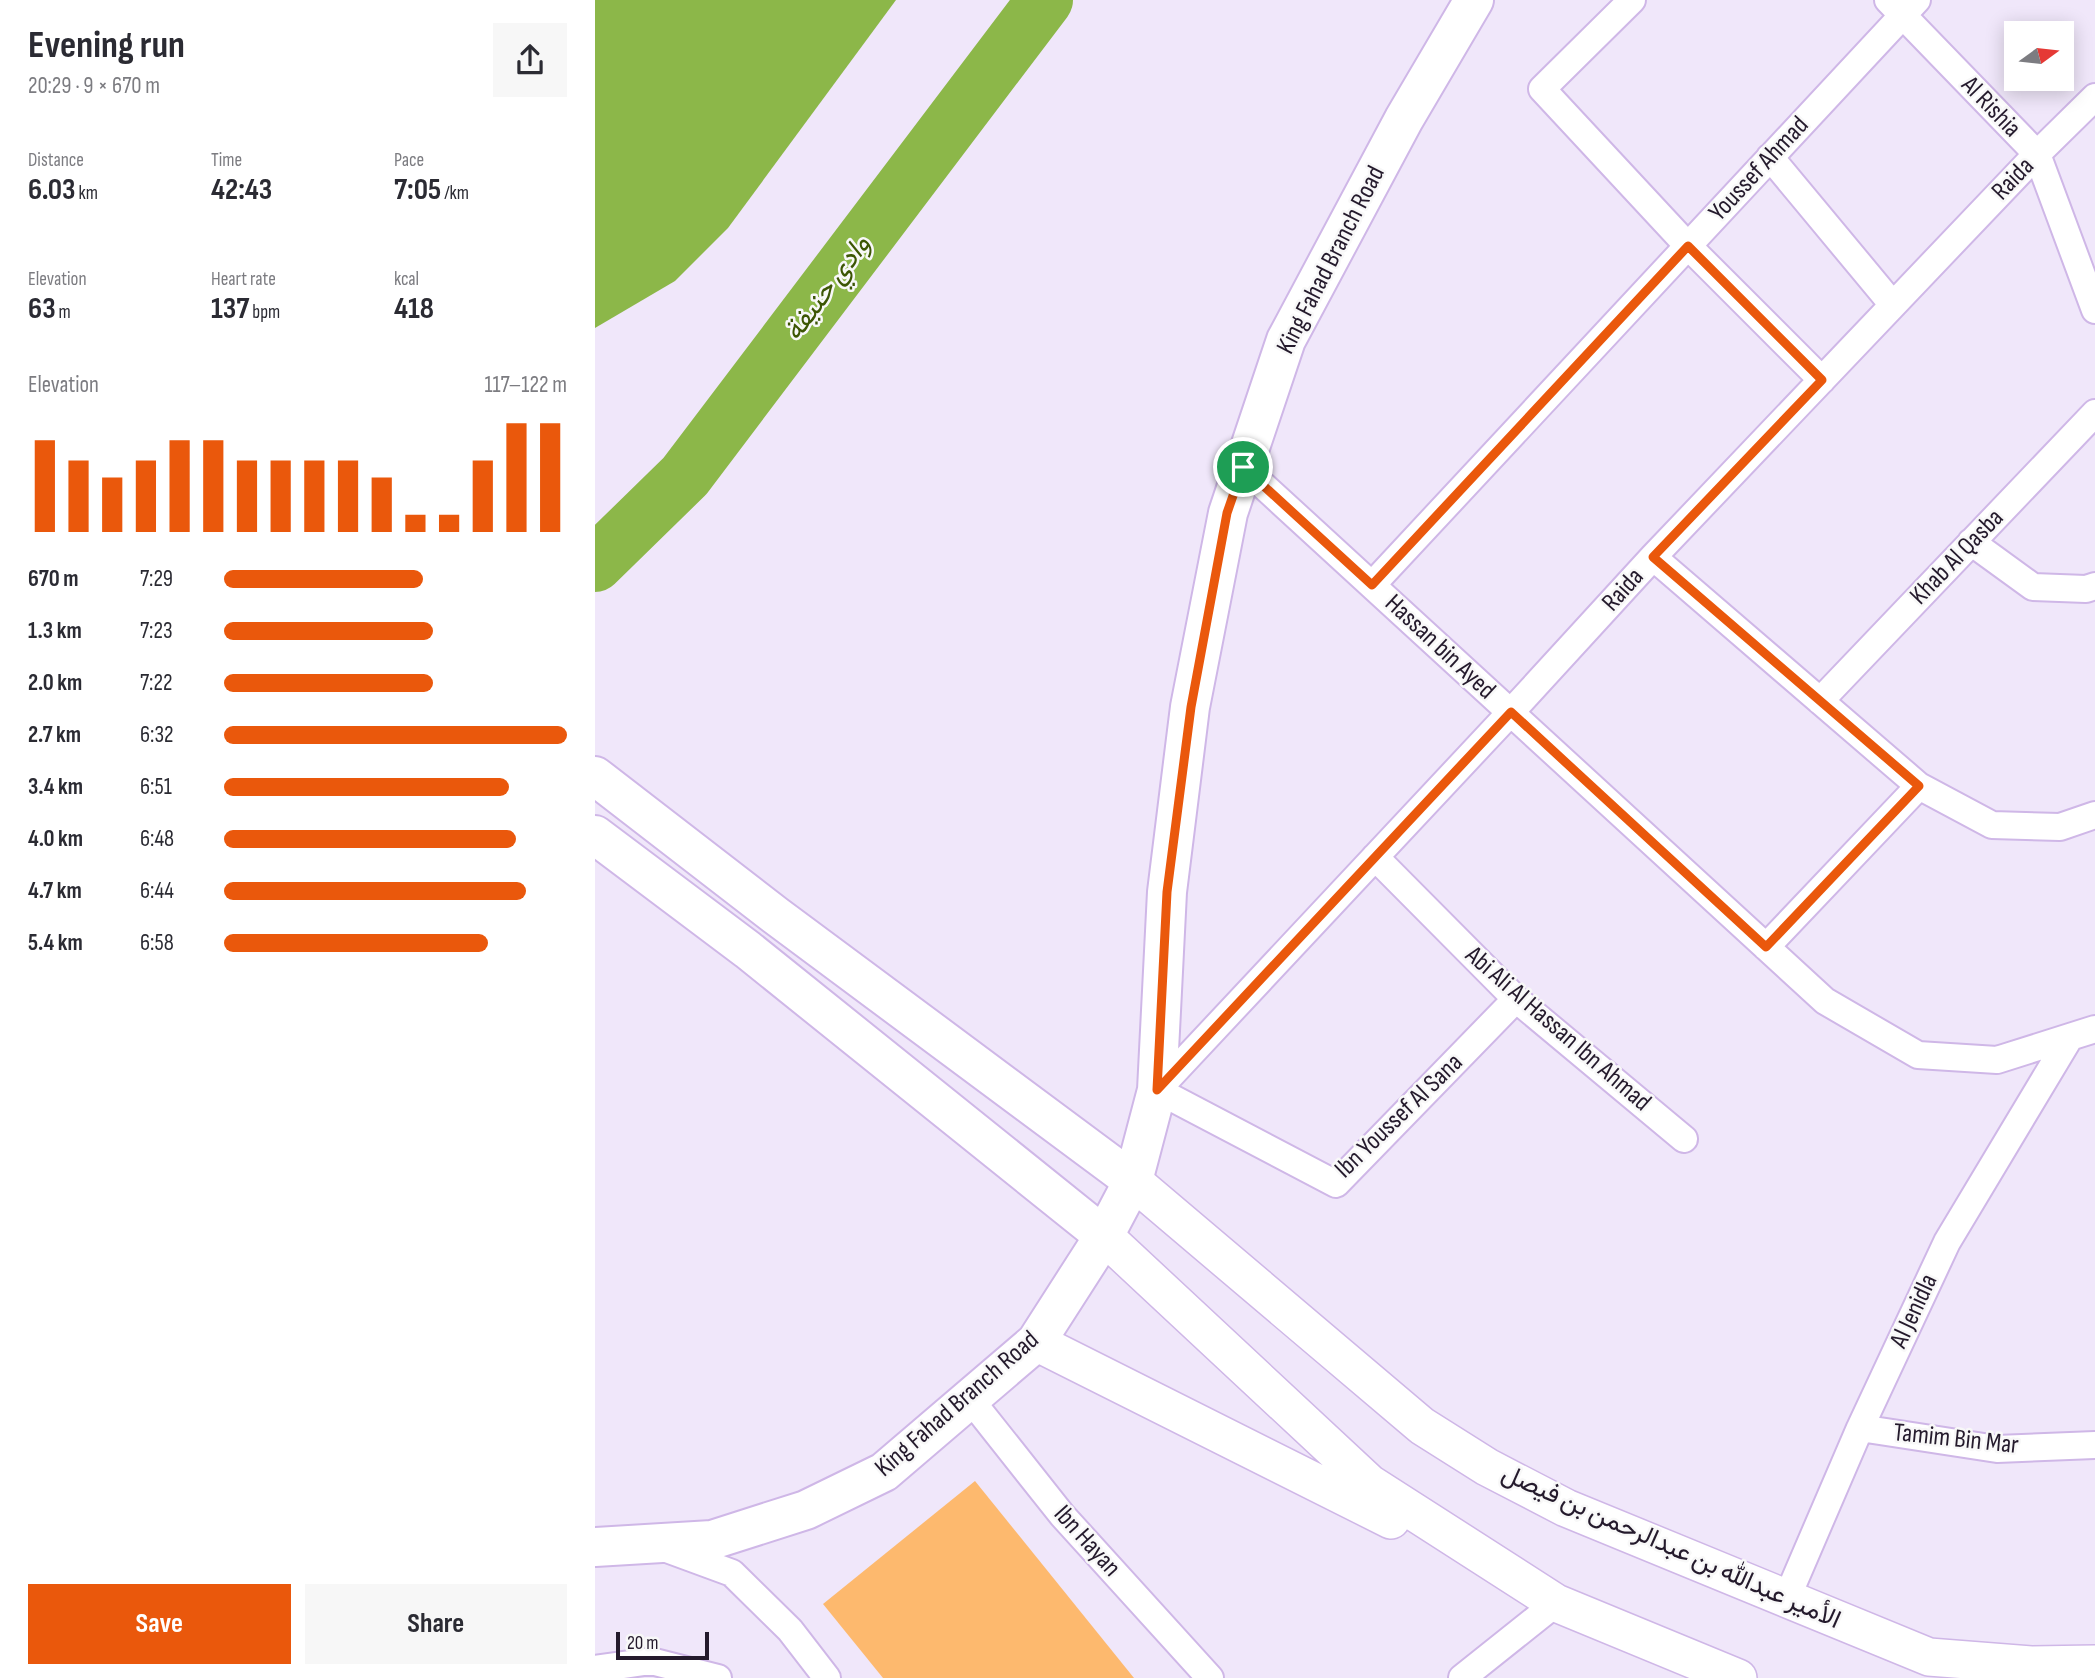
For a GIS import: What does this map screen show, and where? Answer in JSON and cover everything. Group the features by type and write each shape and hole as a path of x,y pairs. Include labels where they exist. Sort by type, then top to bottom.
{"main road":[{"name":"King Fahad Branch Road","path":"595,1547 712,1540 806,1510 884,1472 1036,1342 1104,1236 1133,1181 1157,1090 1167,892 1191,707 1227,513 1286,340 1404,119 1474,0"},
{"path":"595,776 775,915 1133,1181"},
{"path":"595,835 748,950 1104,1236 1369,1483 1556,1603"},
{"name":"الأمير عبدالله بن عبدالرحمن بن فيصل","path":"1133,1181 1422,1426 1487,1467 1566,1508 1929,1657 2032,1665 2095,1664"},
{"path":"1036,1342 1556,1603 1738,1678"}],"street":[{"path":"1632,0 1542,89 1688,246 1822,380"},
{"name":"Al Rishia","path":"1902,5 2037,154 2095,310"},
{"name":"Youssef Ahmad","path":"1372,585 1770,157 1902,5"},
{"name":"Raida","path":"1157,1090 1653,557 2037,154 2095,97"},
{"path":"1770,157 1893,305"},
{"name":"Khab Al Qasba","path":"1820,701 2095,413"},
{"name":"Hassan bin Ayed","path":"1243,467 1825,1001 1918,1055 1997,1060 2095,1029"},
{"path":"1971,542 2033,587 2086,589 2095,586"},
{"path":"1653,557 1919,786 1992,825 2060,827 2095,815"},
{"path":"1766,947 1919,786"},
{"name":"Abi Ali Al Hassan Ibn Ahmad","path":"1375,857 1516,999 1684,1139"},
{"name":"Ibn Youssef Al Sana","path":"1157,1090 1335,1184 1516,999"},
{"name":"Al Jenidla","path":"1786,1600 1860,1428 1947,1242 2070,1037"},
{"name":"Ibn Hayan","path":"970,1399 1062,1515 1210,1678"},
{"name":"Tamim Bin Mar","path":"1860,1428 1997,1449 2095,1445"},
{"path":"653,1543 732,1573 790,1630 827,1678"},
{"path":"1462,1678 1556,1603"},
{"path":"595,1669 651,1661 718,1678"}],"shaded area":[{"path":"595,0 896,0 728,228 675,281 595,328"},
{"path":"975,1481 1134,1678 883,1678 823,1604"}],"waterway":[{"name":"وادي حنيفة","path":"595,564 685,476 1045,0"}],"route":[{"path":"1688,246 1822,380 1653,557 1919,786 1766,947 1511,712 1157,1090 1167,892 1191,707 1227,513 1243,467 1372,585 1688,246"}]}
